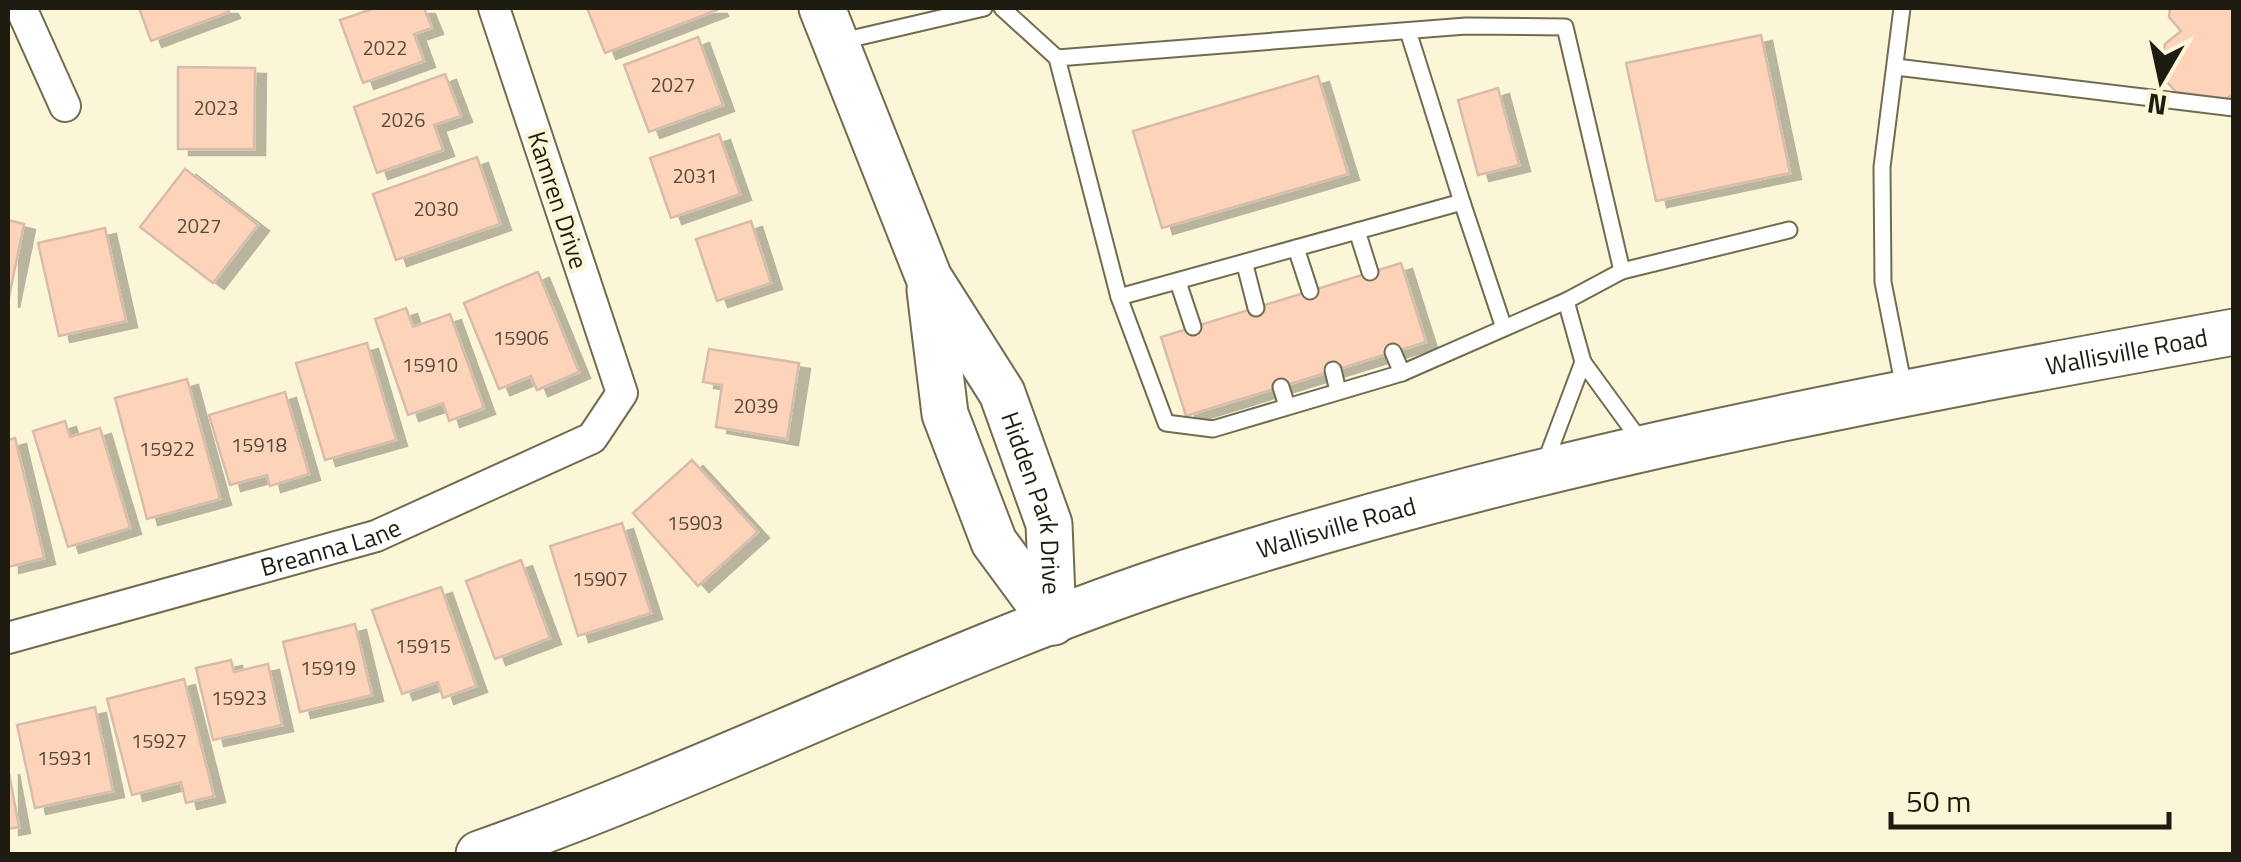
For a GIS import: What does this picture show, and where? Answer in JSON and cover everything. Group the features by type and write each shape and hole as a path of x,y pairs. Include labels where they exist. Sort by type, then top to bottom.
{"main road":[{"name":"Hidden Park Drive","path":"829,25 929,278 1002,393 1048,524 1052,622"},
{"name":"Hidden Park Drive","path":"929,278 945,414 994,542 1052,622"},
{"name":"Wallisville Road","path":"478,854 1052,622 1181,574 1480,487 1905,392 2234,332"}],"street":[{"path":"20,8 65,106"},
{"name":"Kamren Drive","path":"494,8 622,393"},
{"name":"Breanna Lane","path":"8,638 376,536 592,438 622,393"}],"lane":[{"path":"829,25 984,8"},
{"path":"1002,8 1057,58 1119,296 1166,423 1212,428 1402,372 1566,301 1622,271 1789,230"},
{"path":"1902,8 1882,167 1883,282 1905,392"},
{"path":"1057,58 1408,30 1566,28 1622,271"},
{"path":"1408,30 1504,328"},
{"path":"1896,67 2234,108"},
{"path":"1119,296 1244,265 1462,202"},
{"path":"1357,231 1370,272"},
{"path":"1296,248 1310,291"},
{"path":"1244,265 1256,308"},
{"path":"1178,282 1193,327"},
{"path":"1566,301 1582,362 1648,450"},
{"path":"1393,352 1402,372"},
{"path":"1541,474 1582,362"},
{"path":"1333,370 1338,390"},
{"path":"1281,387 1288,406"},
{"path":"1218,406 1225,425"}],"building":[{"path":"139,8 227,8 229,12 151,41"},
{"path":"375,8 424,8 432,28 414,34 424,61 363,83 340,20"},
{"path":"587,8 716,8 717,10 605,53"},
{"path":"2170,8 2234,8 2234,93 2226,99 2176,92 2161,75 2165,44 2181,31 2169,17"},
{"path":"1761,35 1790,173 1656,201 1626,63"},
{"path":"698,37 723,105 649,132 624,65"},
{"path":"178,67 255,68 254,149 178,149"},
{"path":"445,74 461,116 434,125 443,150 377,173 354,107"},
{"path":"1318,76 1348,174 1162,228 1133,131"},
{"path":"1498,88 1519,165 1478,175 1458,100"},
{"path":"719,134 740,194 671,218 650,158"},
{"path":"477,157 500,224 396,260 373,194"},
{"path":"185,169 258,225 213,283 140,227"},
{"path":"8,220 24,224 8,302"},
{"path":"751,221 771,283 717,301 696,239"},
{"path":"105,228 126,321 59,336 38,243"},
{"path":"1401,263 1426,342 1186,416 1161,337"},
{"path":"538,272 579,372 537,390 531,376 499,389 464,303"},
{"path":"406,308 413,327 450,314 484,408 449,421 443,403 408,415 375,319"},
{"path":"367,343 396,440 325,460 296,363"},
{"path":"709,349 799,363 787,439 716,427 722,385 703,382"},
{"path":"187,379 220,499 147,519 115,398"},
{"path":"285,392 309,474 270,486 267,475 230,485 209,415"},
{"path":"65,421 70,437 100,428 130,528 68,547 33,431"},
{"path":"15,438 44,558 8,567 8,440"},
{"path":"692,460 758,532 698,586 633,513"},
{"path":"622,523 651,613 578,636 550,546"},
{"path":"521,560 550,638 495,659 466,581"},
{"path":"441,587 476,686 443,698 438,682 402,694 372,610"},
{"path":"355,624 372,695 300,712 283,642"},
{"path":"231,660 234,672 268,664 282,725 213,740 196,668"},
{"path":"184,679 214,796 186,803 181,782 132,795 107,699"},
{"path":"95,707 113,791 35,808 17,725"},
{"path":"8,768 19,827 8,829"}]}
